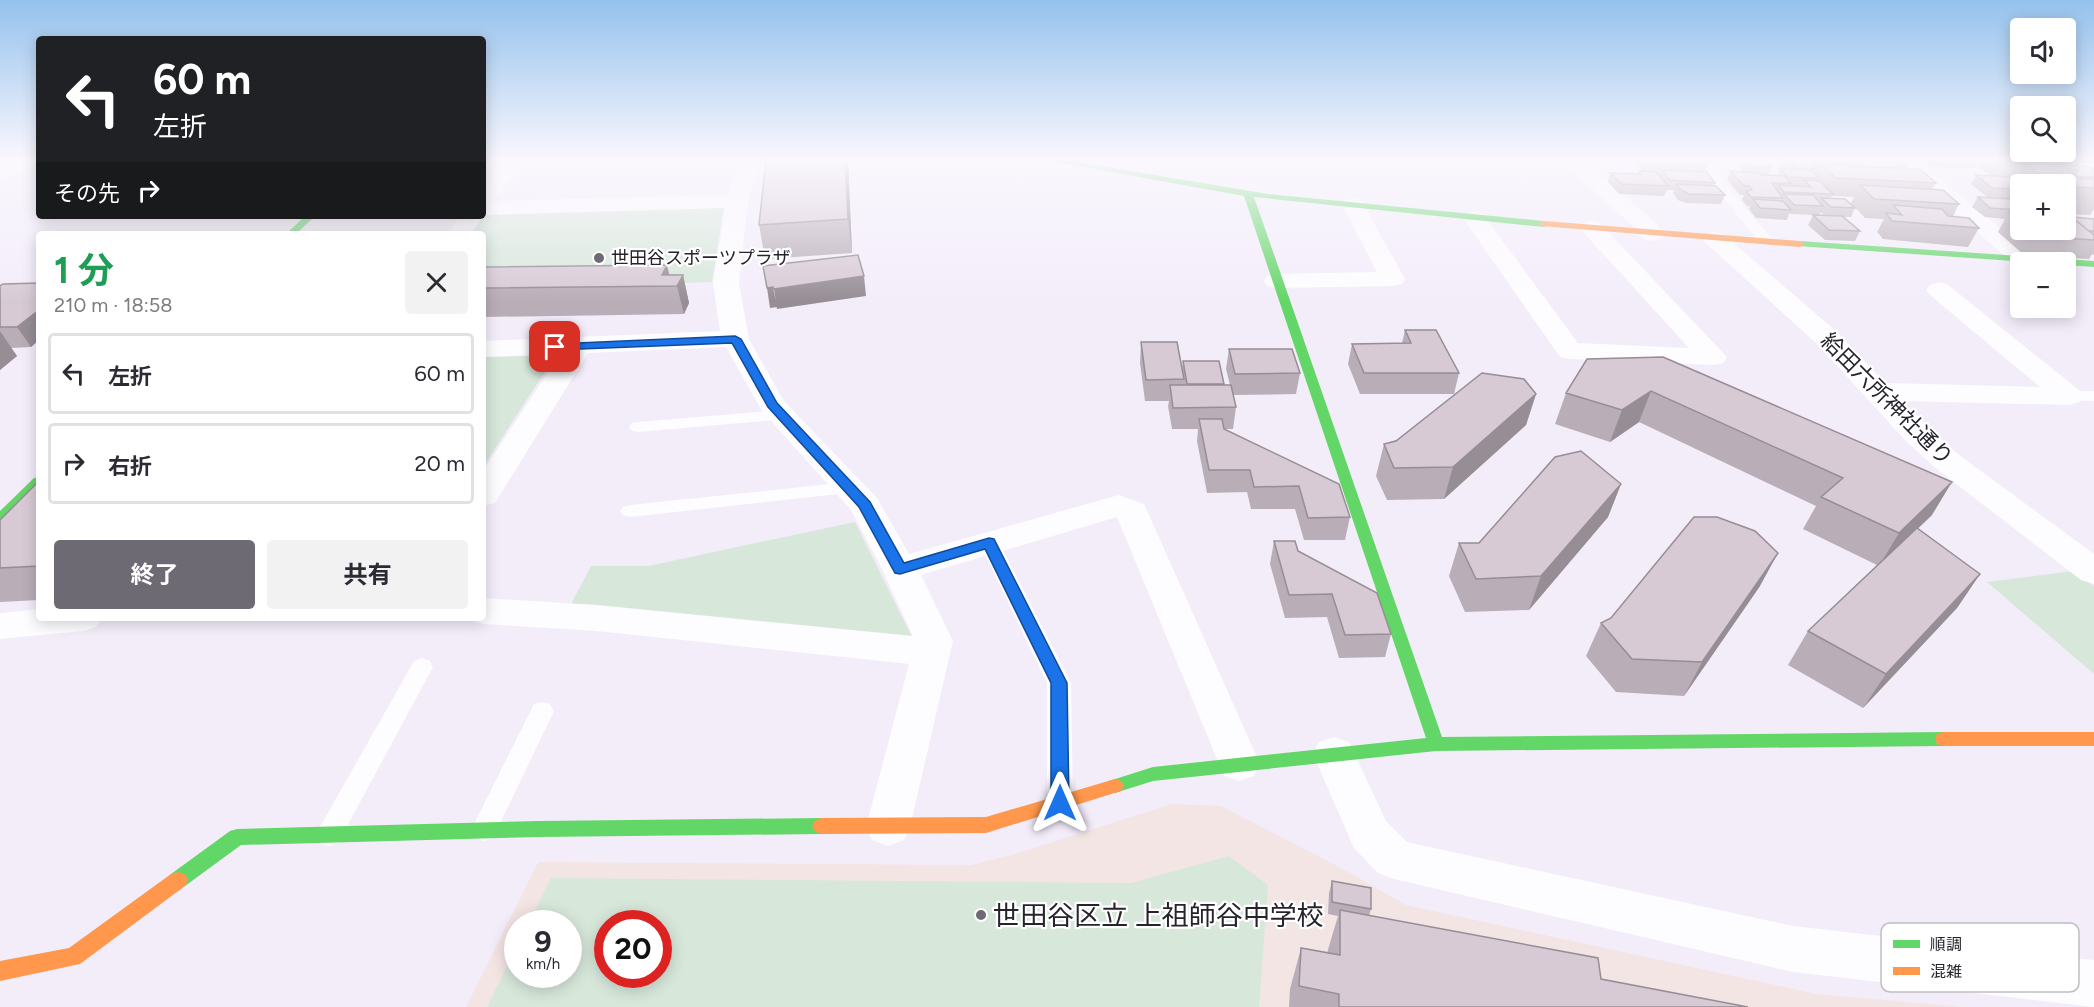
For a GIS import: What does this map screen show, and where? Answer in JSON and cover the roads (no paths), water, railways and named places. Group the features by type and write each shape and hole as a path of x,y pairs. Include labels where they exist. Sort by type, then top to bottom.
{"street":[{"path":"486,208 520,207"},
{"path":"736,207 726,283 735,339 772,405 865,505 900,569 934,640 888,827"},
{"path":"1252,207 1436,744"},
{"path":"1276,280 1393,279 1354,207"},
{"path":"1372,207 1651,234 2010,257"},
{"path":"1624,207 1648,228 1651,234"},
{"path":"1960,207 2015,252"},
{"path":"1474,218 1570,351 1713,357 1592,228"},
{"path":"294,231 307,219"},
{"name":"給田六所神社通り","path":"1715,239 1827,338 1916,434 1944,459 2094,572"},
{"path":"2076,263 2092,265"},
{"path":"1939,290 2082,396"},
{"path":"486,349 735,339"},
{"path":"486,491 579,346"},
{"path":"1879,392 2082,396"},
{"path":"0,519 36,484"},
{"path":"900,569 989,543 1046,530 1119,505 1132,511 1239,764"},
{"path":"486,611 597,618 932,652"},
{"path":"0,626 52,621"},
{"path":"0,970 72,957 237,837 484,830 986,825 1153,774 1436,744 2094,739"},
{"path":"1334,754 1370,834 1394,859 1793,949 1881,959"},
{"path":"2079,982 2094,984"}],"lane":[{"path":"1737,207 1766,242"},
{"path":"638,427 782,415"},
{"path":"630,511 849,488"},
{"path":"989,543 1059,683 1060,803"},
{"path":"329,835 422,667"},
{"path":"484,830 542,711"}],"place":[{"name":"世田谷スポーツプラザ","path":"599,258"},
{"name":"世田谷区立 上祖師谷中学校","path":"981,915"}]}
